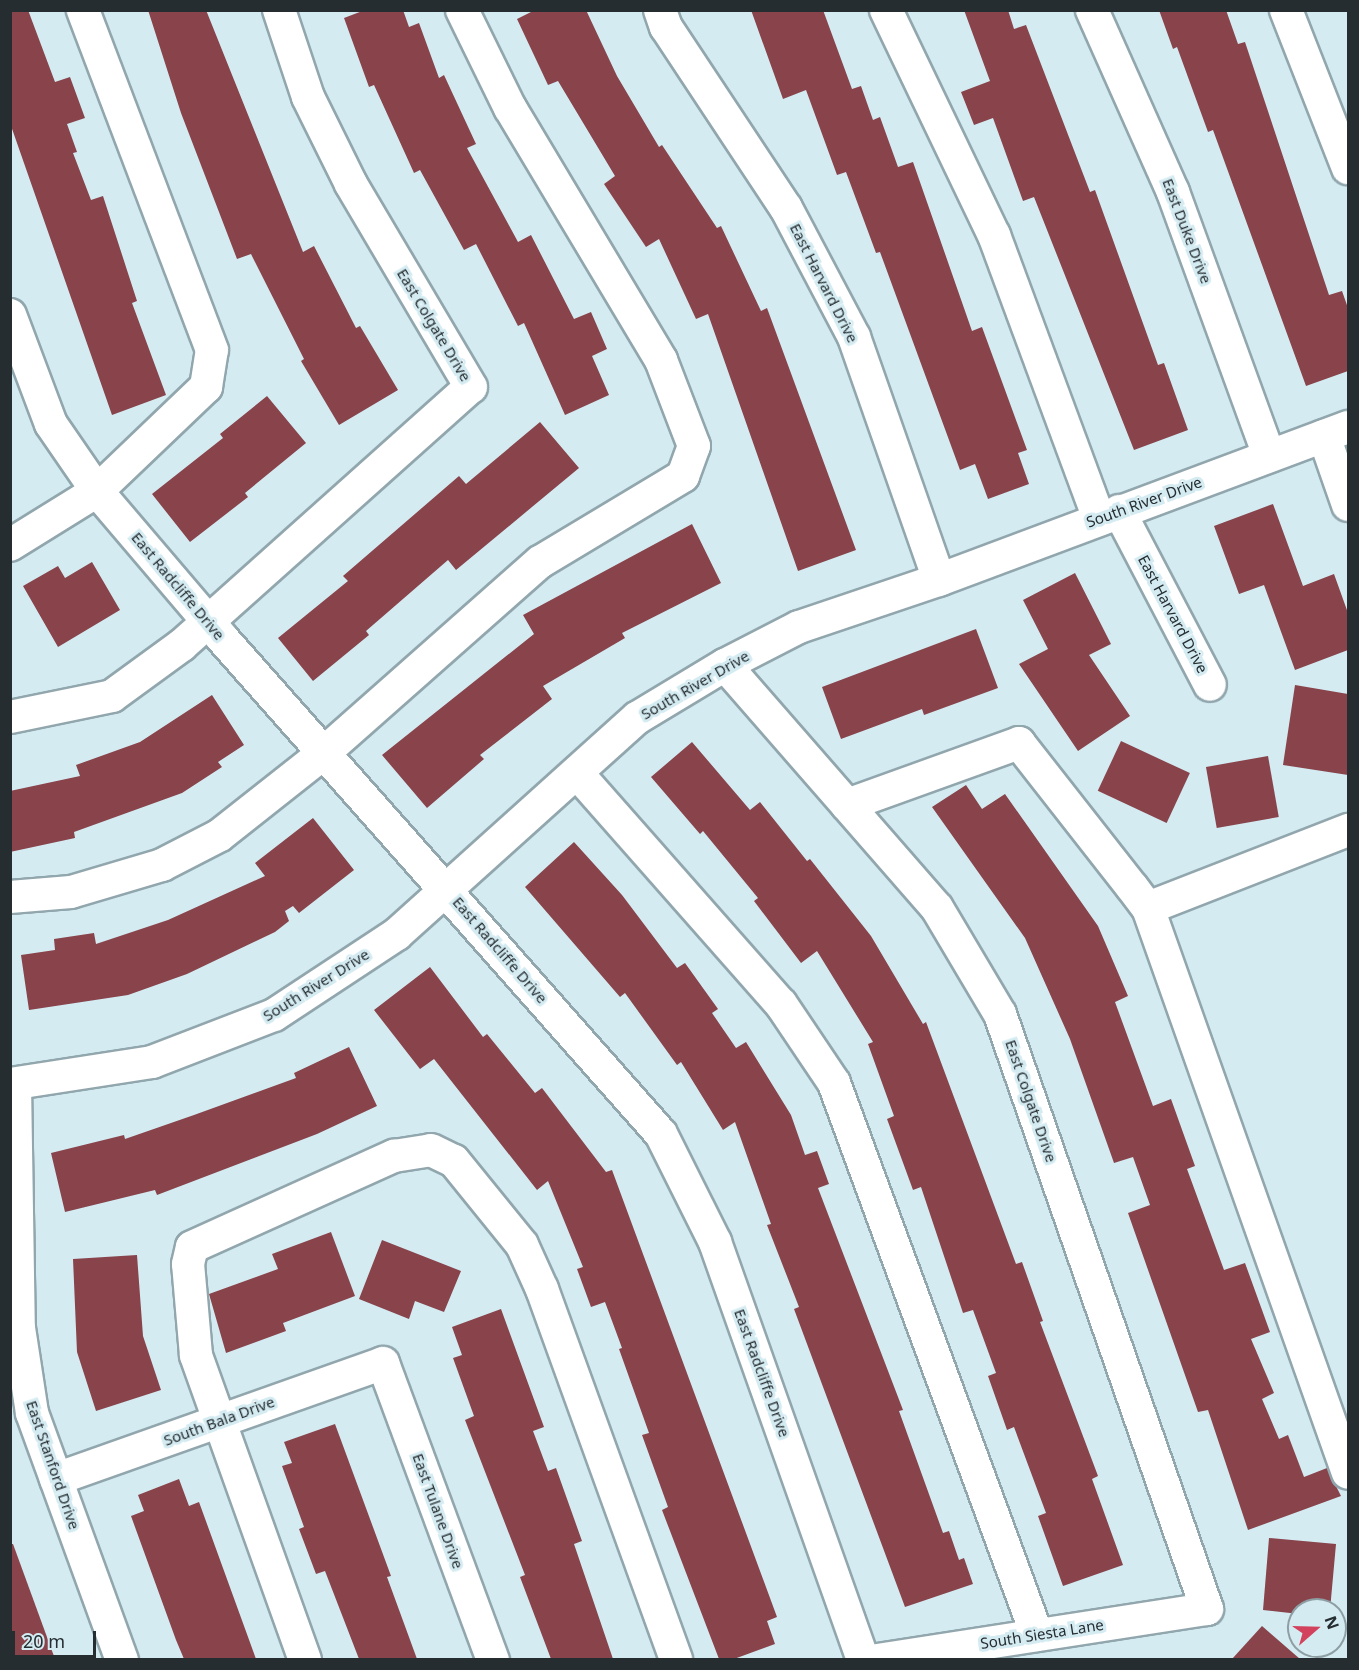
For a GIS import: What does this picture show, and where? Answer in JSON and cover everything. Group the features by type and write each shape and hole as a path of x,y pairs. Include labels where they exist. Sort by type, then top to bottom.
{"street":[{"path":"10,545 97,491 206,387 212,350 83,10"},
{"name":"East Colgate Drive","path":"210,624 471,387 351,184 308,97 279,10"},
{"path":"10,897 71,892 162,865 220,835 325,752 540,562 683,476 694,446 661,360 510,108 462,10"},
{"name":"East Harvard Drive","path":"660,10 666,27 786,208 854,337 939,580"},
{"name":"East Harvard Drive","path":"886,10 994,234 1109,515 1210,685"},
{"name":"East Duke Drive","path":"1092,10 1173,192 1269,456"},
{"path":"1286,10 1348,168"},
{"name":"East Radcliffe Drive","path":"10,315 51,424 97,491 210,624 448,890 661,1134 715,1242 863,1659"},
{"path":"1336,432 1348,505"},
{"name":"South River Drive","path":"13,1084 152,1062 274,1015 397,934 638,718 725,665 799,627 939,580 1336,432"},
{"path":"10,717 112,696 210,624"},
{"name":"East Colgate Drive","path":"725,665 937,908 1000,1014 1207,1609"},
{"path":"847,805 1019,743 1148,908 1348,1473"},
{"path":"577,773 781,1004 834,1083 1037,1635"},
{"path":"1148,908 1348,830"},
{"name":"East Stanford Drive","path":"13,1084 19,1328 32,1413 122,1659"},
{"path":"305,1659 196,1355 188,1264 192,1247 394,1156 431,1150 454,1161 522,1245 542,1289 676,1659"},
{"name":"South Bala Drive","path":"56,1479 383,1363"},
{"name":"East Tulane Drive","path":"383,1363 493,1659"},
{"name":"South Siesta Lane","path":"877,1659 1207,1609"}],"building":[{"path":"10,10 28,10 55,82 70,77 85,118 67,124 77,152 73,153 91,200 103,196 137,301 132,303 166,395 112,415 10,123"},
{"path":"148,10 206,10 303,252 314,246 356,328 360,326 398,390 339,425 301,361 304,359 251,254 237,259 181,113"},
{"path":"365,10 403,10 409,27 419,23 439,78 444,75 476,144 467,148 518,242 531,235 574,319 591,312 607,349 592,356 609,395 565,415 524,323 518,326 476,244 464,250 420,170 414,173 374,85 369,87 344,18"},
{"path":"535,10 586,10 617,76 659,147 662,145 717,228 721,226 761,311 767,308 856,550 798,571 708,314 696,319 659,239 646,247 604,184 615,176 558,81 548,85 517,19"},
{"path":"751,10 823,10 852,89 861,86 873,120 880,117 898,167 913,162 972,331 982,327 1027,450 1018,453 1029,484 988,499 975,464 960,470 880,252 876,253 846,172 837,175 806,90 783,99"},
{"path":"964,10 1008,10 1014,29 1026,25 1090,192 1095,190 1158,365 1164,363 1188,430 1134,450 1034,197 1023,201 993,118 974,125 961,92 990,81"},
{"path":"1159,10 1226,10 1238,44 1245,42 1329,295 1342,291 1348,308 1348,371 1306,386 1213,130 1208,132 1177,47 1173,49"},
{"path":"267,396 306,443 245,493 248,497 190,542 152,494 223,438 220,434"},
{"path":"540,422 579,468 456,570 448,560 366,631 369,635 313,681 278,638 348,581 343,576 459,476 466,484"},
{"path":"1273,504 1303,586 1334,574 1348,613 1348,650 1295,670 1264,585 1239,594 1214,526"},
{"path":"692,524 721,583 622,633 625,638 543,686 552,699 480,755 484,759 427,808 382,755 534,634 523,615"},
{"path":"92,562 120,610 58,647 23,586 58,566 65,578"},
{"path":"1075,573 1111,644 1089,655 1130,716 1078,751 1019,664 1048,649 1023,600"},
{"path":"976,629 998,688 924,715 922,709 841,739 822,687"},
{"path":"1295,685 1348,694 1348,775 1283,765"},
{"path":"212,695 244,745 218,762 222,767 182,793 74,832 75,838 10,852 10,791 80,776 76,765 140,742"},
{"path":"1121,741 1190,773 1167,823 1098,791"},
{"path":"692,742 750,810 760,802 807,861 810,859 871,936 923,1024 926,1022 1016,1264 1022,1262 1043,1321 1040,1322 1098,1476 1092,1479 1123,1565 1063,1586 1038,1516 1046,1513 1014,1427 1007,1430 988,1376 996,1373 973,1310 963,1313 921,1187 913,1190 887,1119 894,1116 868,1044 873,1042 817,951 801,963 754,901 758,898 703,831 700,834 651,777"},
{"path":"1268,756 1279,817 1217,828 1206,767"},
{"path":"966,785 982,809 1005,794 1098,926 1128,996 1115,1002 1153,1106 1171,1099 1195,1166 1187,1169 1224,1270 1245,1263 1270,1332 1251,1339 1274,1393 1262,1399 1279,1439 1288,1435 1304,1477 1327,1468 1341,1496 1248,1530 1208,1410 1198,1412 1128,1213 1150,1205 1133,1157 1114,1163 1070,1039 1025,938 932,807"},
{"path":"313,818 354,870 299,913 293,906 285,911 289,921 275,932 187,974 128,995 29,1010 21,955 55,950 54,939 94,933 96,944 168,920 265,876 255,863"},
{"path":"574,842 622,895 677,968 685,963 718,1009 712,1013 736,1048 746,1042 791,1115 805,1155 817,1151 829,1184 818,1188 903,1410 899,1411 943,1533 949,1531 959,1560 964,1558 973,1584 905,1607 794,1309 799,1307 767,1225 771,1224 735,1122 723,1130 681,1062 677,1065 625,993 620,997 525,887"},
{"path":"430,967 483,1037 487,1034 535,1093 542,1088 606,1172 612,1170 777,1617 767,1621 775,1644 734,1659 719,1659 662,1510 668,1507 642,1435 649,1433 619,1349 622,1348 605,1302 591,1307 577,1269 583,1267 548,1181 537,1190 434,1059 420,1069 374,1010"},
{"path":"349,1047 377,1106 317,1134 157,1195 155,1190 65,1212 51,1153 124,1135 125,1139 194,1115 296,1078 294,1073"},
{"path":"331,1232 355,1296 283,1323 286,1331 226,1353 209,1294 278,1269 272,1254"},
{"path":"382,1240 461,1271 444,1312 415,1301 409,1319 359,1299"},
{"path":"137,1255 143,1336 161,1390 96,1411 77,1352 73,1259"},
{"path":"501,1309 544,1427 533,1431 548,1471 556,1468 582,1541 574,1544 613,1659 551,1659 520,1577 525,1575 465,1420 474,1416 453,1358 462,1355 452,1327"},
{"path":"335,1424 391,1576 387,1577 417,1659 359,1659 325,1571 316,1574 299,1529 304,1527 282,1466 292,1463 284,1442"},
{"path":"179,1479 189,1506 199,1502 256,1659 184,1659 131,1516 144,1511 138,1495"},
{"path":"1269,1538 1336,1544 1331,1598 1287,1598 1287,1613 1263,1610"},
{"path":"10,1544 13,1544 55,1659 10,1659"},
{"path":"1262,1626 1287,1648 1287,1658 1300,1659 1232,1659"}]}
